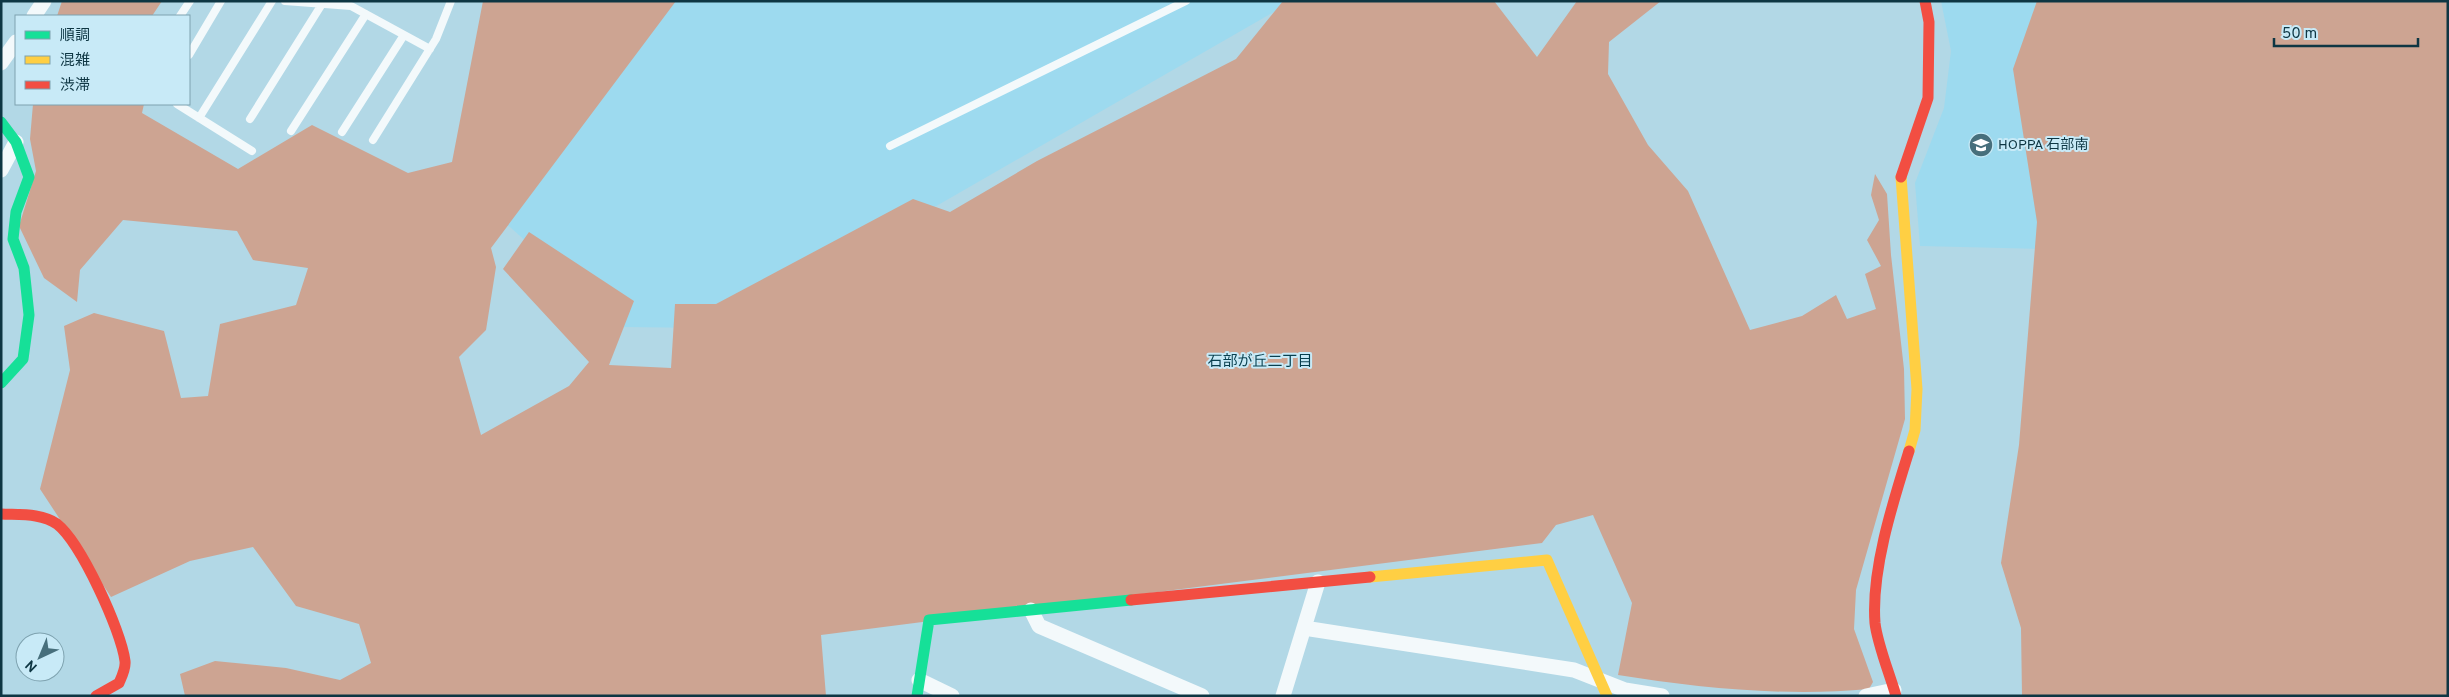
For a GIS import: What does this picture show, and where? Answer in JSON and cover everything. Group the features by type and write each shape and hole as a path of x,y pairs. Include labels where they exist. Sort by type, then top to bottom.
{"street":[{"path":"35,15 44,1"},
{"path":"1866,696 1895,693 1875,624 1876,585 1894,503 1916,430 1917,389 1901,178 1928,98 1929,22 1925,1"},
{"path":"1,63 15,43"},
{"path":"1,122 16,142 29,177 16,212 12,239 24,268 29,315 23,359 1,383"},
{"path":"1,170 16,142"},
{"path":"1,514 41,516 58,525 76,548 110,611 126,663 119,683 96,696"},
{"path":"917,696 929,620 1547,560 1607,696"},
{"path":"1283,696 1318,582"},
{"path":"1030,610 1038,626 1202,696"},
{"path":"1304,628 1574,670 1625,690 1662,696"},
{"path":"919,680 952,696"}],"lane":[{"path":"181,15 190,1"},
{"path":"190,53 221,1"},
{"path":"199,118 272,1"},
{"path":"285,1 351,6 430,48"},
{"path":"373,140 430,48 451,1"},
{"path":"890,146 1186,1"},
{"path":"250,119 322,4"},
{"path":"291,131 366,14"},
{"path":"342,132 404,35"},
{"path":"179,105 252,151"}],"shaded area":[{"path":"62,1 162,1 153,15 57,15"},
{"path":"483,1 676,1 491,248 496,267 486,330 459,357 481,435 569,386 589,362 503,269 529,232 634,301 609,365 671,368 675,304 716,304 913,199 950,212 1037,161 1236,59 1283,1 1494,1 1537,57 1577,1 1661,1 1609,42 1608,74 1648,145 1688,191 1750,330 1802,316 1836,295 1847,319 1876,309 1865,274 1881,266 1867,240 1879,220 1871,195 1875,174 1887,194 1891,255 1904,369 1905,419 1856,590 1854,629 1873,682 1869,689 1775,692 1680,684 1618,675 1632,603 1593,515 1556,525 1542,543 821,635 826,696 185,696 180,674 215,661 286,668 340,680 371,663 359,624 296,606 253,547 190,561 111,597 40,489 70,370 64,326 94,313 164,331 181,398 208,396 220,324 296,305 308,268 253,260 237,231 123,220 80,270 77,302 44,278 19,226 36,171 30,139 33,105 144,105 142,113 238,169 312,125 408,173 452,162"},
{"path":"663,1 1293,1 886,235 710,328 622,327 502,220"},
{"name":"HOPPA 石部南","path":"1941,1 2048,1 2046,249 1920,246 1915,183 1944,108 1951,51"},
{"path":"2037,1 2448,1 2448,696 2022,696 2021,628 2001,563 2019,445 2037,222 2013,69"}],"traffic: fast":[{"path":"1,122 16,142 29,177 16,212 13,239 24,268 29,315 23,359 1,383"},
{"path":"917,696 929,620 1131,600"}],"traffic: slow":[{"path":"1901,177 1917,389 1915,430 1909,451"},
{"path":"1370,577 1547,560 1607,696"}],"traffic: jam":[{"path":"1901,177 1928,98 1929,22 1925,1"},
{"path":"1896,696 1876,631 1876,581 1896,492 1909,451"},
{"path":"1,514 37,516 51,520 67,534 88,568 116,629 125,661 119,683 96,696"},
{"path":"1131,600 1370,577"}],"place":[{"name":"HOPPA 石部南","path":"1981,145"}],"district":[{"name":"石部が丘二丁目","path":"1260,362"}]}
